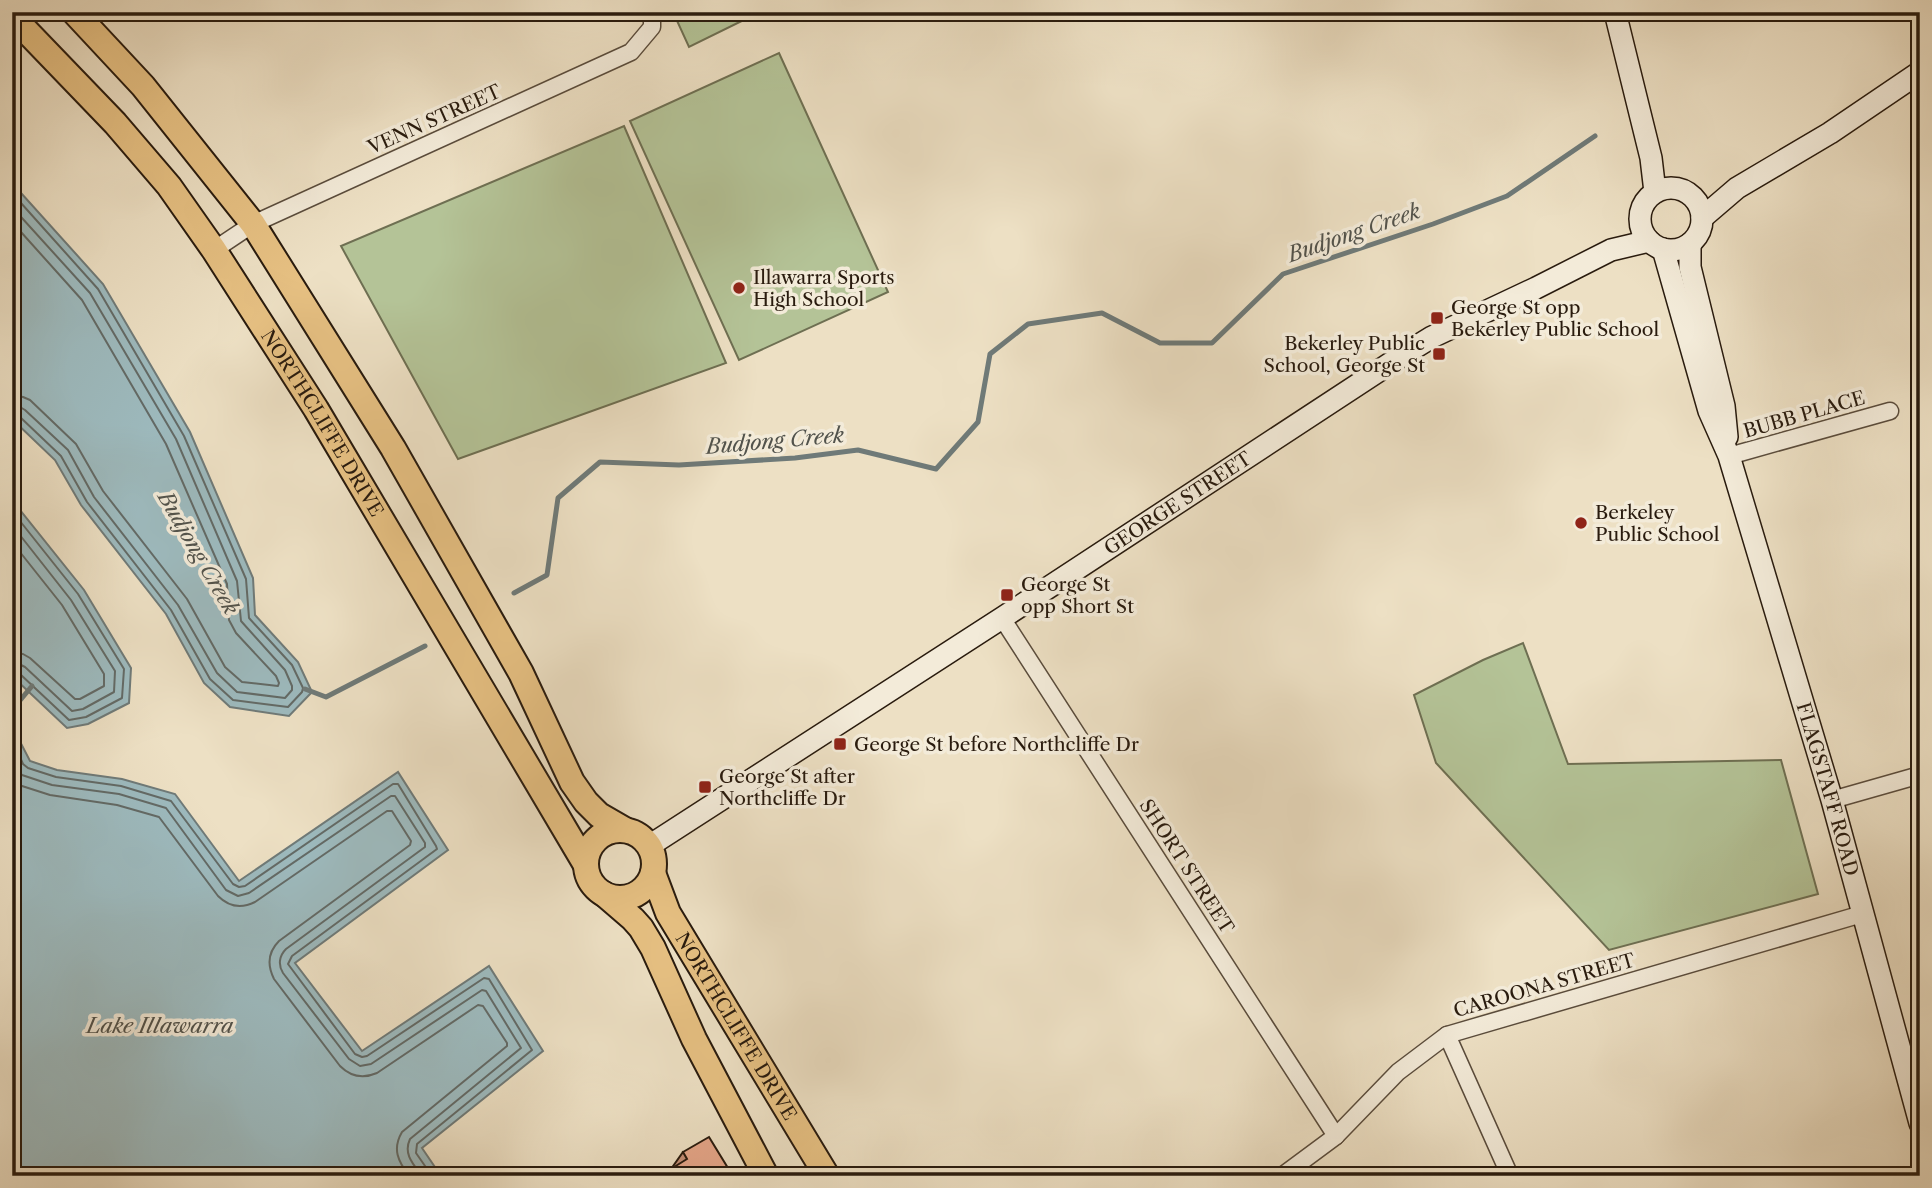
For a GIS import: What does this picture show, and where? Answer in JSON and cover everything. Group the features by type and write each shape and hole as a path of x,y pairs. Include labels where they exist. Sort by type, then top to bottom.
{"main road":[{"path":"74,12 143,86 253,224 393,448 515,662 572,782 599,815 635,833 649,846 654,863 649,882 642,890 624,898 604,894 597,888 591,881 586,865 587,855 597,838 615,830 625,830"},
{"path":"1615,12 1651,158 1664,190"},
{"name":"NORTHCLIFFE DRIVE","path":"12,16 115,123 169,186 214,250 316,409 586,865"},
{"path":"1699,209 1830,133 1920,72"},
{"path":"1664,190 1682,190 1699,209 1701,228 1690,244 1677,250 1656,245 1640,228 1643,203 1664,190"},
{"name":"GEORGE STREET","path":"649,846 1406,353 1433,337 1611,250 1639,220"},
{"name":"FLAGSTAFF ROAD","path":"1690,244 1690,267 1724,406 1729,456"},
{"name":"GEORGE STREET","path":"1611,250 1656,245"},
{"name":"FLAGSTAFF ROAD","path":"1656,245 1709,411 1729,456 1832,800 1920,1123"},
{"name":"NORTHCLIFFE DRIVE","path":"653,873 668,913 827,1176"},
{"name":"NORTHCLIFFE DRIVE","path":"604,894 633,919 647,938 694,1039 766,1176"}],"street":[{"name":"VENN STREET","path":"214,250 253,224 631,52 652,27 652,12"},
{"name":"BUBB PLACE","path":"1729,456 1890,411"},
{"name":"SHORT STREET","path":"1002,618 1336,1136"},
{"path":"1832,800 1920,775"},
{"name":"CAROONA STREET","path":"1282,1176 1336,1136 1398,1072 1447,1035 1862,914"},
{"path":"1447,1035 1510,1176"}],"green space":[{"path":"673,12 760,12 689,47"},
{"path":"779,53 888,292 739,360 630,121"},
{"path":"624,126 726,363 458,459 341,246"},
{"path":"1523,643 1568,764 1781,760 1818,894 1609,950 1436,763 1414,695"}],"water":[{"path":"12,183 103,284 190,432 253,578 255,615 298,662 312,692 289,716 230,707 204,683 166,614 81,505 55,460 12,419"},
{"path":"12,500 84,590 131,668 129,703 88,724 67,728 12,676"},
{"name":"Lake Illawarra","path":"12,726 30,761 57,770 122,779 175,794 239,881 398,772 448,850 295,963 362,1051 489,966 543,1051 422,1148 441,1176 12,1176"}],"building":[{"path":"709,1137 731,1173 726,1176 668,1176 666,1172 687,1159 683,1152"}],"waterway":[{"name":"Budjong Creek","path":"514,593 547,575 558,498 600,462 679,465 795,458 858,450 936,469 978,422 990,354 1028,324 1102,313 1160,343 1212,343 1283,274 1433,224 1507,196 1595,136"},
{"name":"Budjong Creek","path":"305,689 326,697 425,646"},
{"name":"Budjong Creek","path":"12,710 32,686"}],"place":[{"name":"Illawarra Sports High School","path":"739,288"},
{"name":"George St opp Bekerley Public School","path":"1437,318"},
{"name":"Bekerley Public School, George St","path":"1439,354"},
{"name":"Berkeley Public School","path":"1581,523"},
{"name":"George St opp Short St","path":"1007,595"},
{"name":"George St before Northcliffe Dr","path":"840,744"},
{"name":"George St after Northcliffe Dr","path":"705,787"}]}
